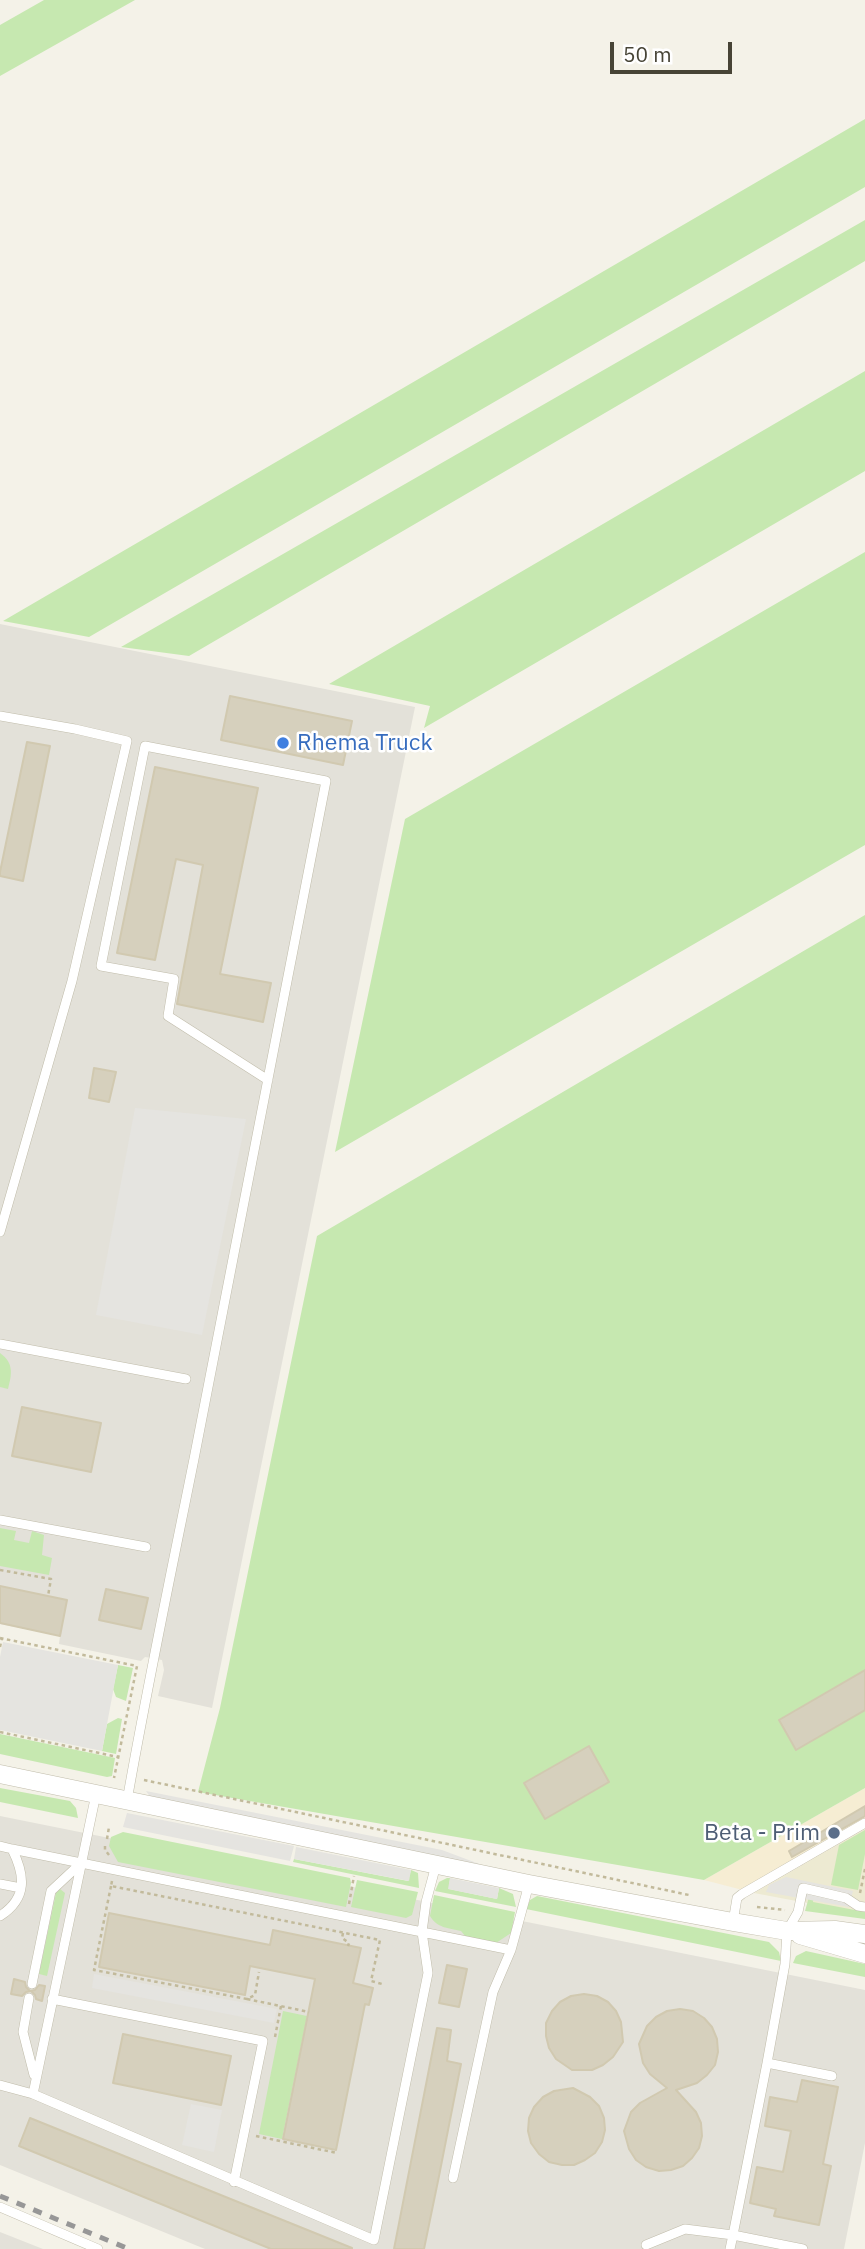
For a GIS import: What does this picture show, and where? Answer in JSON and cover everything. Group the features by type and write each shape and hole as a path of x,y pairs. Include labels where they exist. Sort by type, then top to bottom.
{"street":[{"path":"0,1774 529,1884 787,1931 832,1947 865,1954"},
{"path":"787,1931 835,1930 865,1934"}],"lane":[{"path":"0,716 127,741 72,981 0,1232"},
{"path":"127,1801 131,1777 268,1080 326,780 145,746 101,966 174,979 167,1016 268,1080"},
{"path":"0,1344 186,1379"},
{"path":"0,1520 146,1547"},
{"path":"33,2094 96,1794"},
{"path":"733,1922 737,1898 742,1894 865,1823"},
{"path":"0,1846 511,1950"},
{"path":"0,1916 5,1908 15,1904 21,1888 22,1869 12,1849"},
{"path":"32,1983 51,1891 82,1863"},
{"path":"0,2085 33,2094 374,2240 428,1973 422,1931 426,1902 436,1865"},
{"path":"0,1884 21,1888"},
{"path":"453,2178 493,1992 511,1950 529,1884"},
{"path":"730,2249 785,1964 787,1931 798,1912 803,1888 846,1898 865,1907"},
{"path":"29,1998 23,2032 36,2080"},
{"path":"52,1999 263,2041 234,2182"},
{"path":"767,2063 832,2076"},
{"path":"0,2207 98,2249"},
{"path":"646,2245 684,2229 733,2235 803,2249"}],"path":[{"path":"0,1570 51,1579 48,1596"},
{"path":"0,1647 1,1638 137,1666 114,1778"},
{"path":"0,1732 118,1757"},
{"path":"107,1779 131,1777 695,1896"},
{"path":"107,1839 109,1827"},
{"path":"105,1846 113,1861"},
{"path":"348,1907 355,1876"},
{"path":"113,1878 94,1970 309,2012"},
{"path":"111,1886 380,1940 371,1981 382,1984"},
{"path":"345,1923 342,1938 349,1943 348,1946"},
{"path":"247,1999 255,1995 260,1972"},
{"path":"274,2043 281,2006"},
{"path":"255,2136 337,2153"}],"shaded area":[{"path":"0,624 415,707 212,1708 158,1696 164,1670 162,1660 145,1657 141,1661 59,1644 60,1636 0,1624"},
{"path":"135,1108 246,1119 202,1335 96,1315"},
{"path":"3,1642 118,1665 102,1751 0,1730 0,1657"},
{"path":"865,1788 865,1829 754,1893 704,1880"},
{"path":"146,1791 442,1850 482,1865 153,1801"},
{"path":"127,1813 294,1846 290,1861 123,1827"},
{"path":"0,1816 865,1990 865,2143 844,2249 205,2249 0,2165"},
{"path":"865,1829 865,1914 754,1893"},
{"path":"296,1847 411,1870 409,1881 294,1859"},
{"path":"786,1877 853,1891 849,1907 766,1892 769,1885"},
{"path":"450,1878 499,1888 497,1899 448,1889"},
{"path":"94,1974 277,2009 274,2023 92,1988"},
{"path":"191,2104 222,2110 214,2152 182,2145"},
{"path":"0,2232 43,2249 0,2249"}],"green space":[{"path":"44,0 135,0 0,76 0,25"},
{"path":"865,119 865,187 89,637 3,621"},
{"path":"865,220 865,261 189,656 121,647"},
{"path":"865,371 865,471 424,728 430,706 329,684"},
{"path":"865,552 865,845 335,1152 405,819"},
{"path":"865,915 865,1788 704,1880 198,1792 220,1708 317,1236"},
{"path":"0,1353 11,1369 8,1389 0,1387"},
{"path":"0,1528 16,1531 14,1540 29,1543 32,1531 44,1535 42,1555 52,1558 49,1575 0,1566"},
{"path":"118,1665 133,1668 126,1701 116,1697 113,1689"},
{"path":"118,1718 122,1719 116,1754 102,1751 107,1724"},
{"path":"0,1734 115,1758 112,1776 0,1754"},
{"path":"0,1788 70,1801 76,1808 78,1818 0,1802"},
{"path":"865,1830 865,1854 858,1890 831,1885 839,1845"},
{"path":"123,1832 350,1878 346,1907 118,1862 109,1846 111,1837"},
{"path":"294,1859 408,1881 411,1870 418,1873 419,1888 293,1862"},
{"path":"450,1878 449,1889 497,1899 499,1888 513,1894 516,1907 435,1891 439,1882"},
{"path":"357,1880 418,1892 412,1915 406,1918 351,1907"},
{"path":"60,1889 65,1893 47,1976 39,1974 56,1893"},
{"path":"434,1895 515,1912 511,1933 496,1943 466,1937 461,1931 439,1925 430,1916"},
{"path":"814,1895 813,1902 865,1912 865,1919 805,1911 809,1897"},
{"path":"537,1896 769,1942 779,1952 781,1961 526,1909 530,1900"},
{"path":"806,1951 865,1964 865,1977 793,1963 796,1956"},
{"path":"283,2011 307,2016 282,2139 259,2134"}],"building":[{"path":"230,696 352,721 343,765 221,740"},
{"path":"27,742 50,746 23,881 0,876 0,872"},
{"path":"155,767 258,788 220,974 271,983 263,1022 177,1004 203,865 176,859 155,960 117,953"},
{"path":"94,1068 116,1072 109,1102 89,1098"},
{"path":"22,1407 101,1423 91,1472 12,1456"},
{"path":"0,1586 67,1600 60,1636 0,1623"},
{"path":"106,1589 148,1598 141,1629 99,1620"},
{"path":"865,1670 865,1710 796,1750 779,1720"},
{"path":"589,1746 609,1782 545,1819 524,1783"},
{"path":"865,1806 865,1816 792,1857 789,1851"},
{"path":"109,1913 270,1945 273,1930 361,1948 353,1983 373,1988 369,2005 365,2004 336,2150 283,2139 315,1979 250,1966 245,1995 99,1967"},
{"path":"447,1965 467,1969 459,2007 439,2003"},
{"path":"14,1979 25,1982 30,1991 39,1985 45,1986 42,2001 36,1999 31,1991 22,1996 11,1994"},
{"path":"571,1996 597,1996 608,2002 616,2011 621,2022 623,2042 613,2057 603,2065 592,2070 572,2070 556,2059 549,2048 546,2023 560,2002"},
{"path":"667,2011 693,2011 712,2027 718,2052 715,2065 707,2075 697,2083 676,2090 696,2112 701,2123 699,2148 683,2166 659,2171 636,2160 629,2149 624,2131 631,2112 640,2103 667,2088 650,2074 643,2063 639,2044 647,2026"},
{"path":"437,2028 451,2030 447,2061 461,2064 424,2249 394,2249"},
{"path":"123,2034 231,2056 221,2105 113,2083"},
{"path":"802,2080 838,2087 823,2164 831,2166 819,2225 774,2216 776,2209 750,2203 757,2167 783,2172 791,2131 765,2126 770,2097 797,2102"},
{"path":"573,2088 590,2097 599,2106 605,2130 602,2142 595,2153 574,2165 549,2162 531,2143 529,2118 543,2097 554,2091"},
{"path":"30,2118 352,2249 271,2249 19,2146"}],"railway":[{"path":"0,2196 129,2249"}],"place":[{"name":"Rhema Truck","path":"283,743"},
{"name":"Beta - Prim","path":"834,1833"}]}
